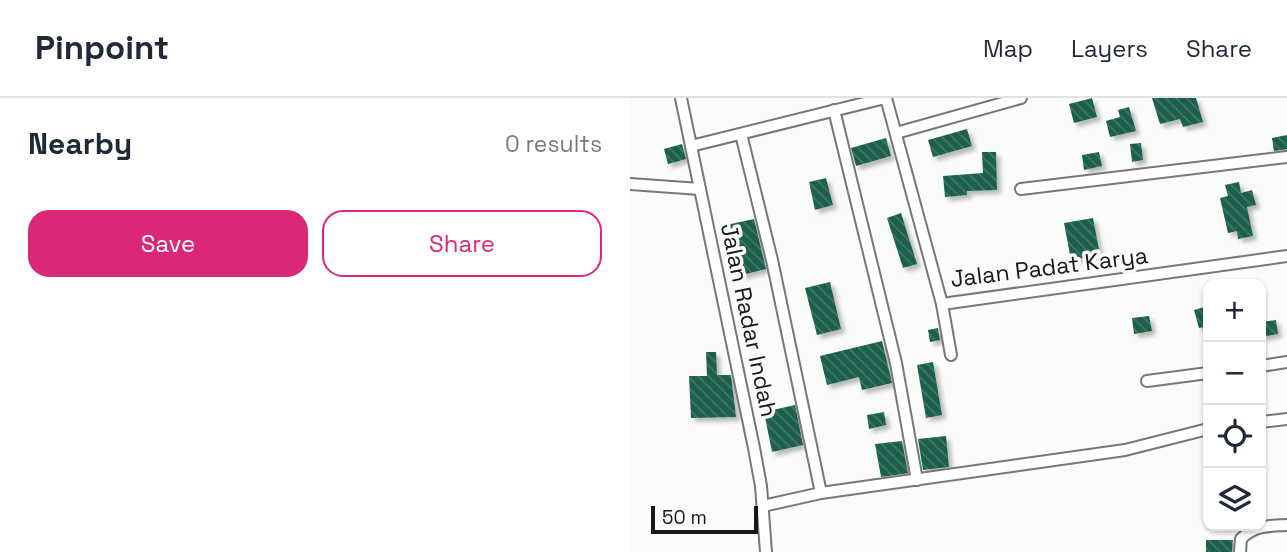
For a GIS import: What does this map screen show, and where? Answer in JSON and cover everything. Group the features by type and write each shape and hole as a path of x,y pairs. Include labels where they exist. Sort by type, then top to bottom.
{"street":[{"name":"Jalan Radar Indah","path":"681,98 754,448 763,506 766,552"},
{"path":"691,146 841,105 886,98"},
{"name":"Jalan Padat Karya","path":"886,98 942,304 1287,256"},
{"path":"896,133 1021,98"},
{"path":"841,105 896,363 917,480"},
{"path":"741,134 772,260 821,493"},
{"path":"1021,189 1287,157"},
{"path":"630,184 700,189"},
{"path":"942,304 951,355"},
{"path":"1266,365 1287,362"},
{"path":"1147,381 1203,374"},
{"path":"1266,421 1287,419"},
{"path":"763,506 821,493 1125,450 1203,430"},
{"path":"1240,552 1241,539 1249,530 1287,525"}],"building":[{"path":"1092,98 1097,117 1074,123 1069,104"},
{"path":"1152,98 1196,98 1203,122 1183,127 1180,119 1160,124"},
{"path":"1129,107 1136,131 1110,137 1106,121 1120,117 1118,110"},
{"path":"967,129 972,146 933,157 928,140"},
{"path":"1287,135 1287,149 1274,151 1272,138"},
{"path":"886,138 891,156 856,166 851,148"},
{"path":"1141,143 1143,160 1132,162 1130,144"},
{"path":"682,144 686,159 668,164 664,149"},
{"path":"982,152 996,152 997,190 967,191 967,195 945,197 943,176 983,173"},
{"path":"1099,152 1102,166 1084,170 1082,155"},
{"path":"826,178 833,205 815,210 809,182"},
{"path":"1239,182 1241,193 1252,190 1256,205 1247,207 1253,236 1238,239 1237,231 1228,233 1220,198 1228,196 1225,185"},
{"path":"901,213 917,264 903,268 887,218"},
{"path":"1093,218 1100,255 1071,260 1064,223"},
{"path":"754,219 766,269 738,276 726,225"},
{"path":"830,282 841,329 817,335 805,288"},
{"path":"1203,307 1203,327 1199,328 1194,310"},
{"path":"1149,316 1152,331 1134,334 1132,318"},
{"path":"1276,320 1278,334 1266,336 1266,321"},
{"path":"938,328 940,340 930,342 928,330"},
{"path":"882,341 892,383 862,390 859,377 827,385 820,356"},
{"path":"706,352 716,352 717,375 731,375 736,417 691,418 689,376 707,376"},
{"path":"933,362 942,415 926,418 917,365"},
{"path":"795,405 803,445 772,452 764,412"},
{"path":"884,412 886,425 869,429 867,415"},
{"path":"946,436 949,467 923,470 918,439"},
{"path":"902,441 908,473 881,477 875,444"},
{"path":"1206,540 1233,540 1232,552 1206,552"}]}
